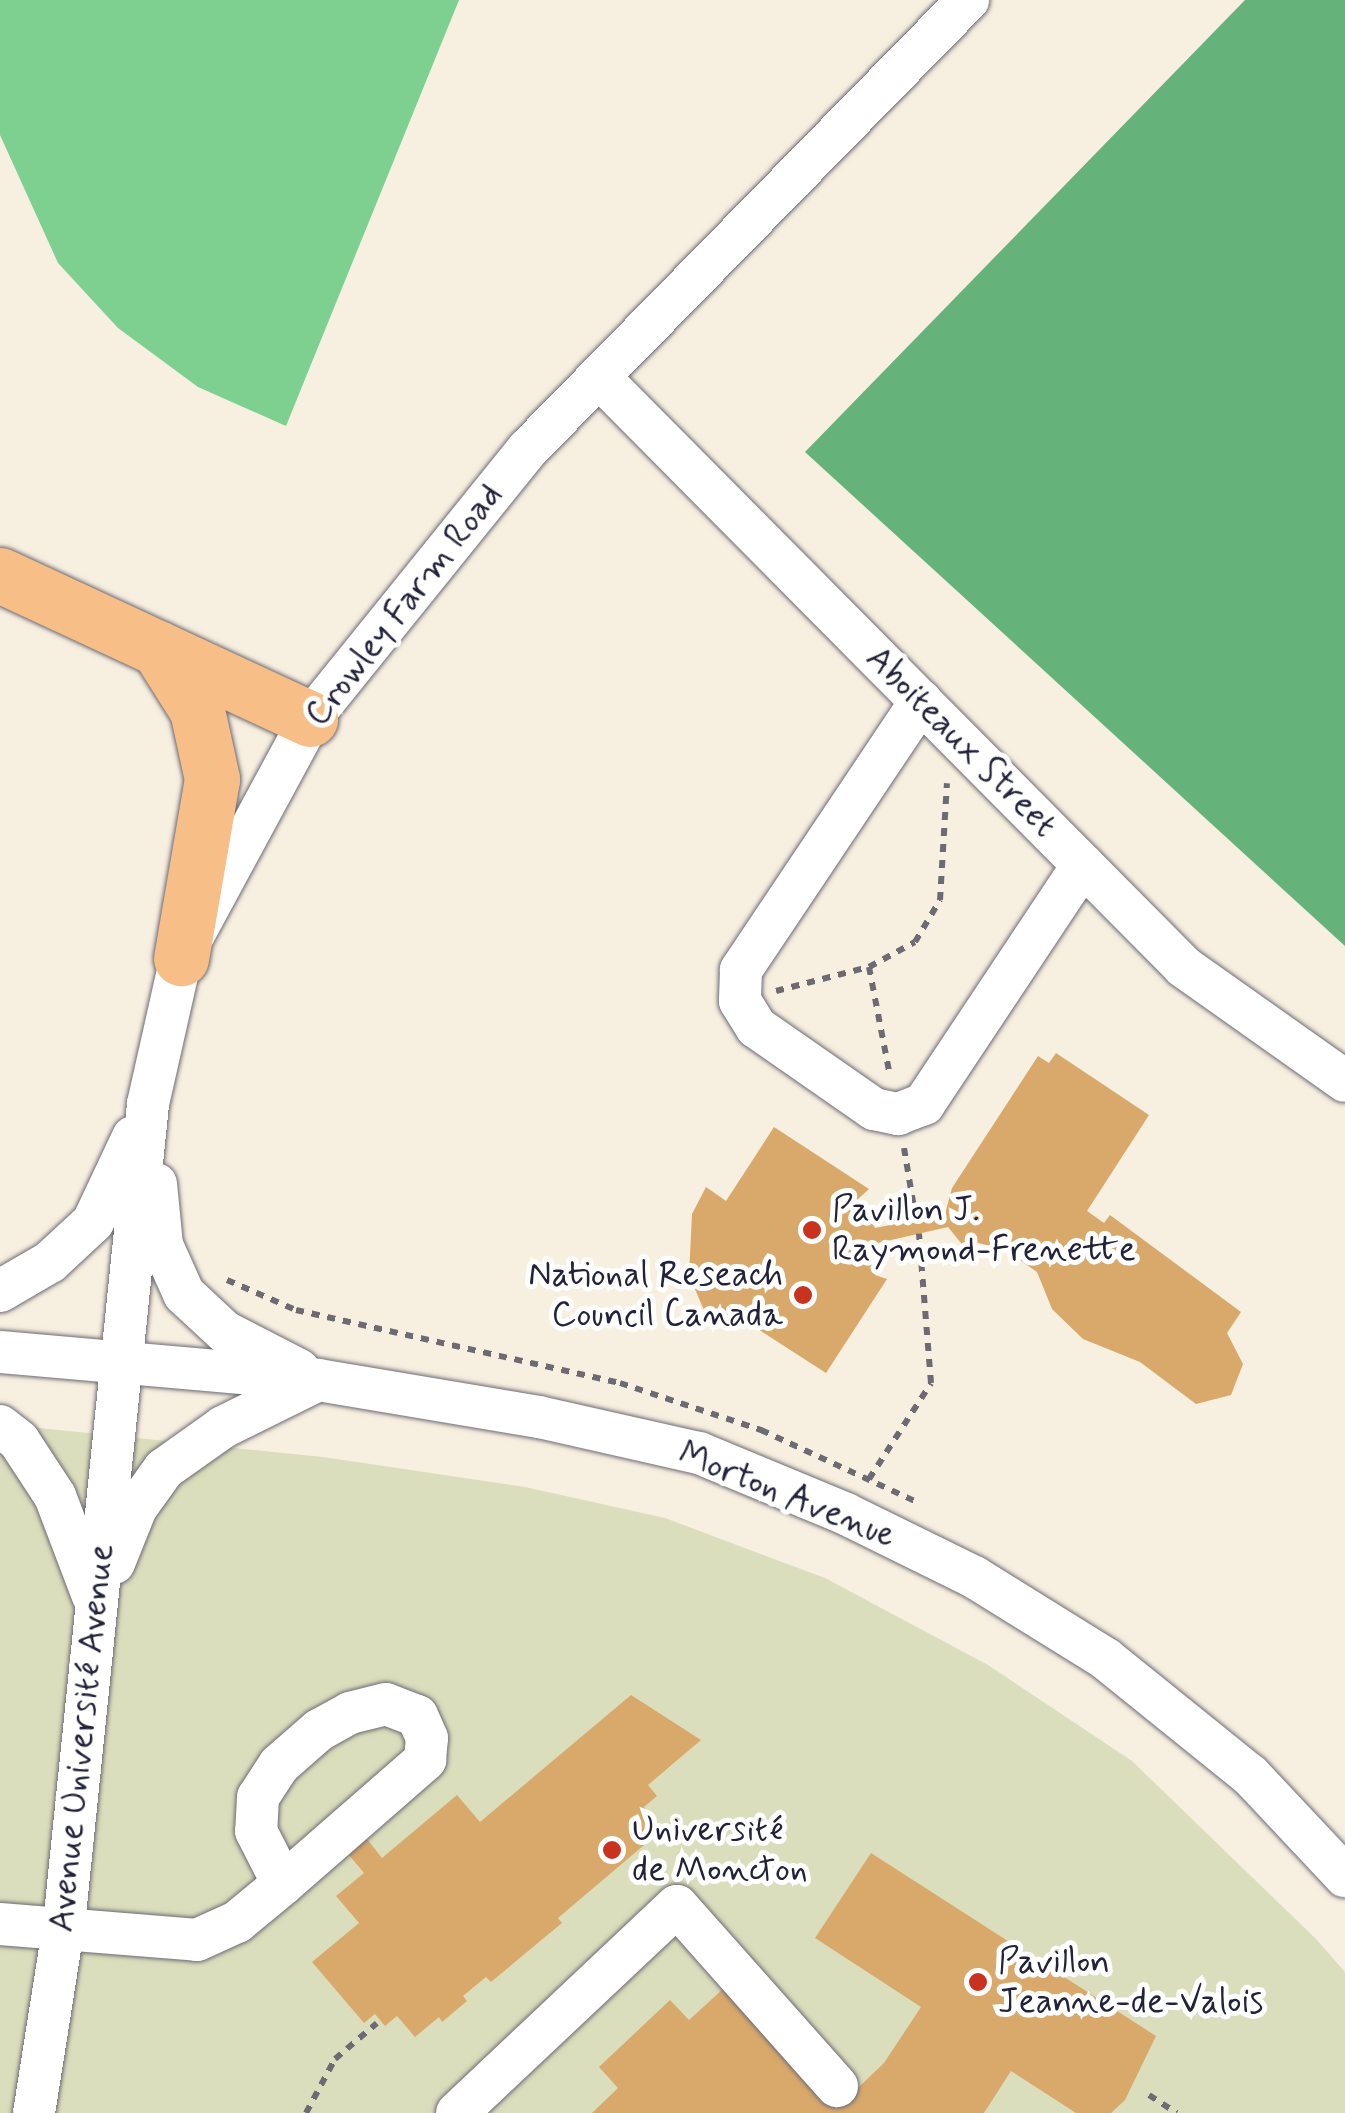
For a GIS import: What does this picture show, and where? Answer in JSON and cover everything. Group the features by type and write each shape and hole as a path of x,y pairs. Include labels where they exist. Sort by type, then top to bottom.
{"highway":[{"path":"0,574 310,719"},
{"path":"158,648 198,710 212,779 181,958"}],"street":[{"name":"Crowley Farm Road","path":"117,1362 148,1104 181,958 310,719 528,449 968,0"},
{"name":"Aboiteaux Street","path":"599,376 1184,967 1345,1080"},
{"path":"935,716 741,970 740,1001 756,1028 874,1110 898,1114 924,1104 1083,865"},
{"path":"0,1291 50,1262 93,1222 148,1104"},
{"path":"148,1104 162,1245 184,1294 224,1332 318,1380"},
{"name":"Morton Avenue","path":"0,1352 318,1380 539,1417 699,1453 846,1514 974,1577 1106,1660 1250,1775 1345,1876"},
{"name":"Avenue Université Avenue","path":"34,2113 64,1924 117,1362"},
{"path":"97,1606 136,1508 164,1470 223,1427 318,1380"},
{"path":"0,1426 18,1441 55,1496 97,1606"},
{"path":"0,1924 64,1924 197,1940 236,1922 283,1884"},
{"path":"456,2113 677,1906 837,2086"}],"path":[{"path":"868,966 914,942 940,900 935,716"},
{"path":"846,1514 931,1384 919,1233"},
{"path":"306,2113 335,2059 378,2023"},
{"path":"1149,2094 1177,2113"}],"shaded area":[{"name":"Université de Moncton","path":"0,1424 323,1457 525,1487 665,1518 825,1578 988,1665 1132,1761 1316,1939 1345,1972 1345,2113 0,2113"}],"green space":[{"path":"0,0 459,0 286,426 198,387 118,328 58,263 0,135"},
{"path":"1245,0 1345,0 1345,946 805,452"}],"building":[{"name":"Pavillon J. Raymond-Frenette","path":"1056,1053 1149,1115 1087,1211 1104,1223 1110,1215 1241,1312 1227,1333 1243,1364 1231,1395 1196,1404 1140,1362 1083,1339 1052,1309 1037,1272 1005,1250 971,1241 965,1248 948,1227 878,1243 875,1275 887,1279 826,1373 733,1313 716,1327 706,1315 689,1275 692,1214 706,1187 726,1201 774,1127 869,1189 858,1199 875,1228 945,1214 952,1188 1038,1056 1049,1063"},
{"path":"631,1695 701,1740 648,1785 657,1796 644,1807 663,1829 558,1918 562,1923 491,1982 486,1977 463,1996 467,2001 442,2022 439,2017 415,2037 397,2016 385,2026 375,2014 364,2023 312,1962 359,1923 336,1896 364,1873 349,1855 367,1839 382,1858 457,1795 480,1822"},
{"name":"Pavillon Jeanne-de-Valois","path":"871,1853 1156,2036 1125,2100 1111,2113 1076,2113 1011,2071 984,2113 592,2113 618,2088 599,2067 670,2000 689,2020 723,1989 836,2109 884,2063 921,2007 815,1938"}],"place":[{"name":"Pavillon J. Raymond-Frenette","path":"812,1230"},
{"name":"National Reseach Council Canada","path":"803,1295"},
{"name":"Université de Moncton","path":"612,1850"},
{"name":"Pavillon Jeanne-de-Valois","path":"978,1982"}]}
